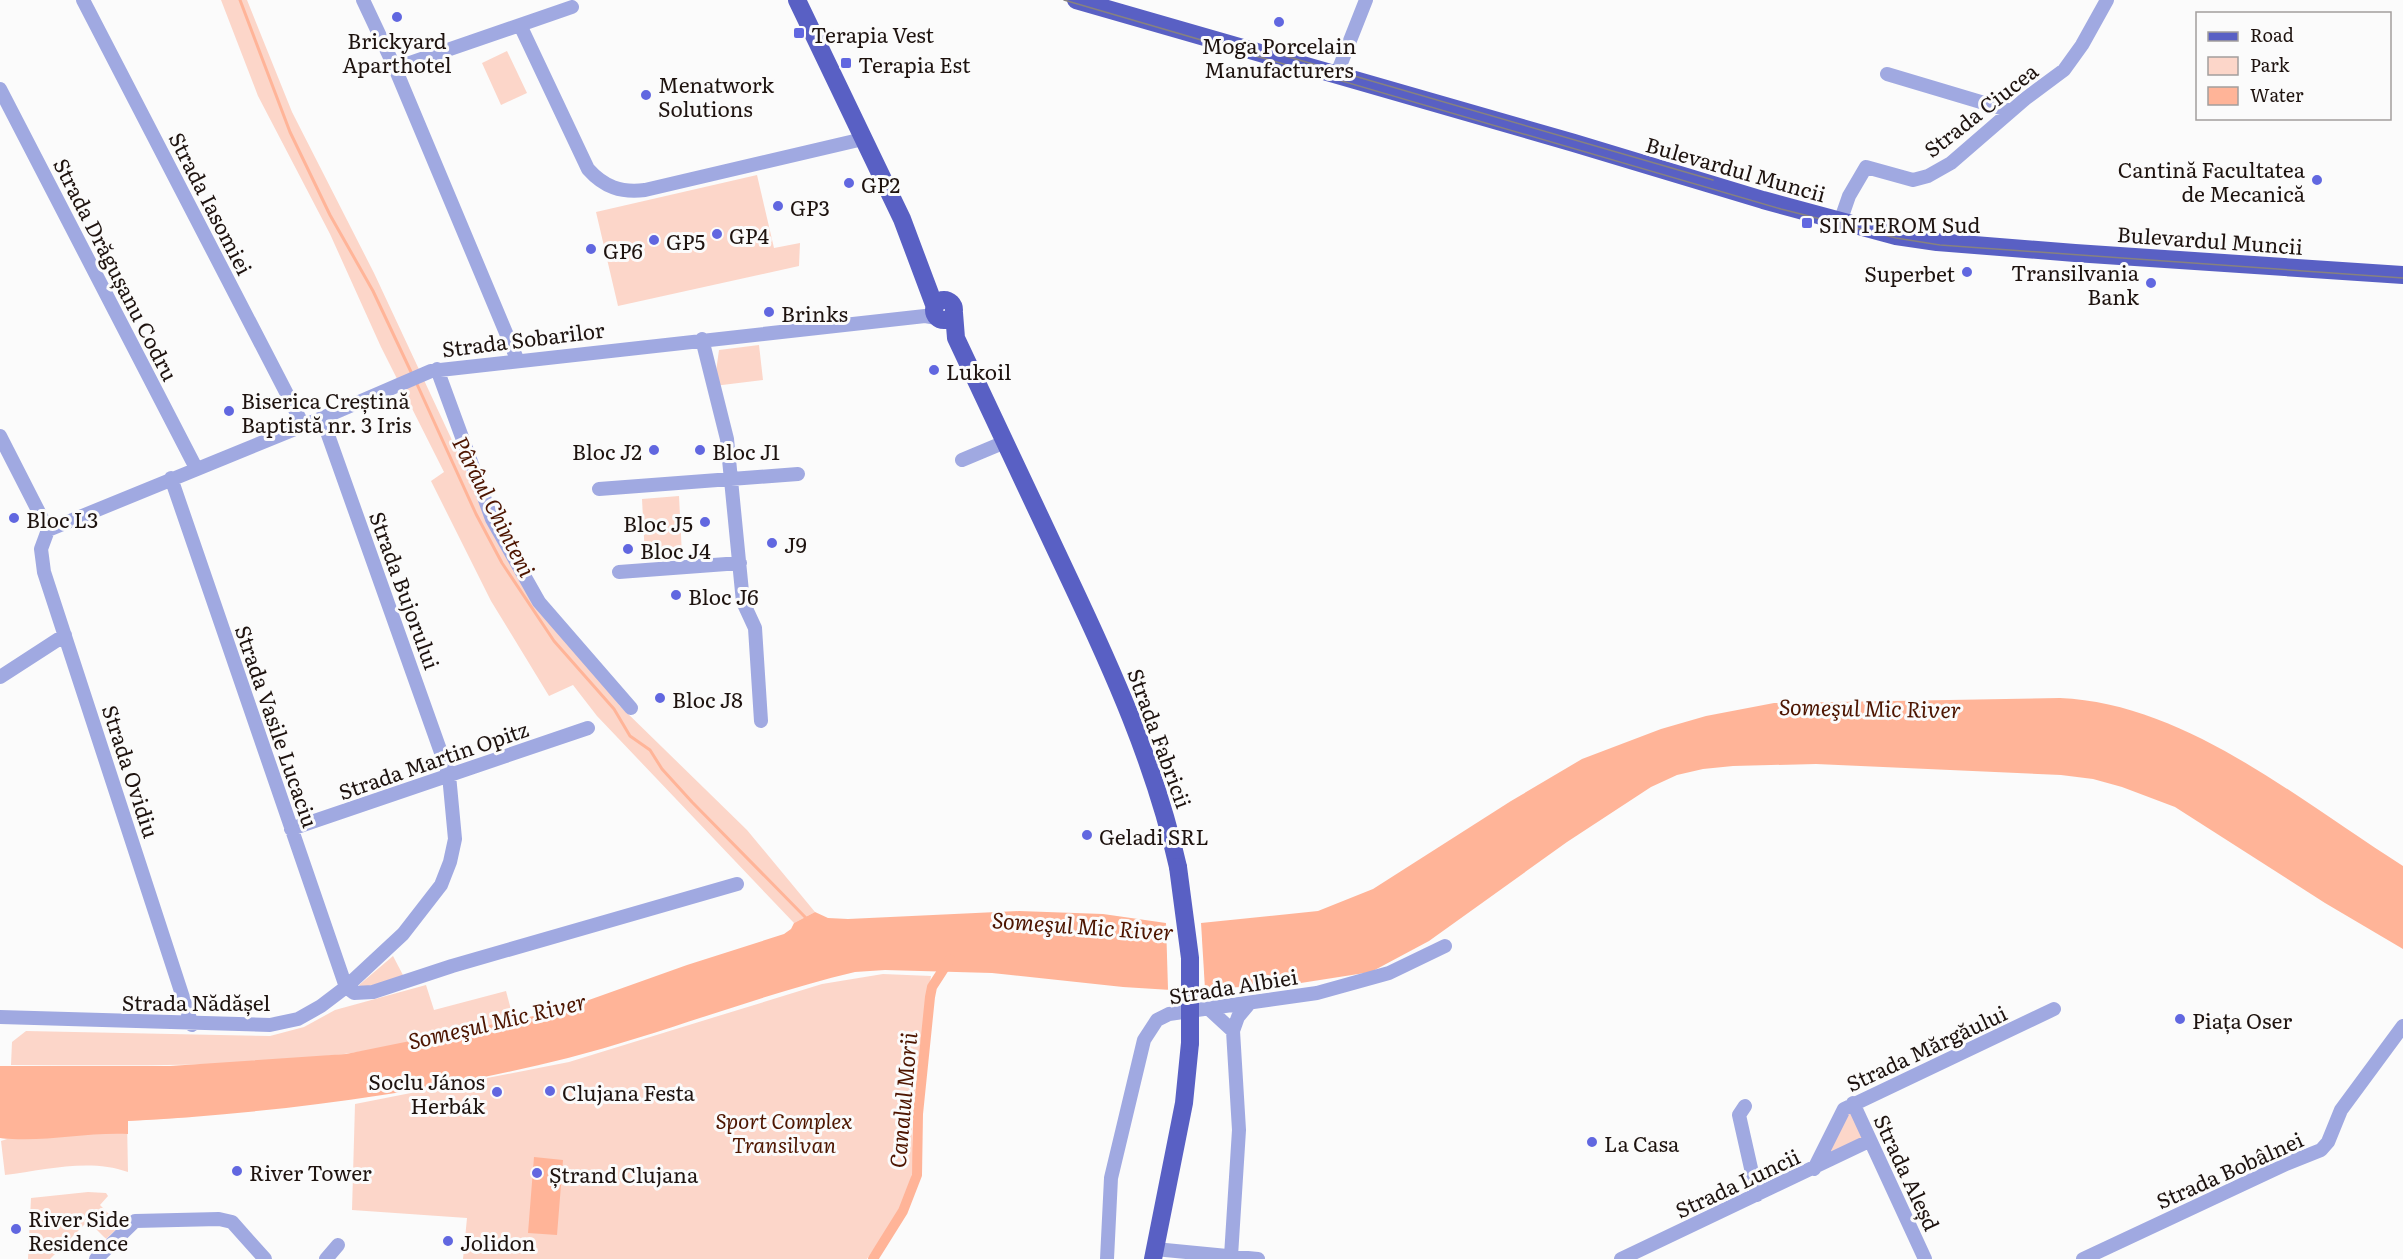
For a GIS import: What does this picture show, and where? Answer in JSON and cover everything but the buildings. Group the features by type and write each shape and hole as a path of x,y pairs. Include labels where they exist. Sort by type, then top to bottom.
{"main road":[{"name":"Strada Fabricii","path":"797,0 916,253 939,312 955,335 1136,728 1167,817 1186,915 1190,958 1190,1043 1184,1103 1154,1254"},
{"name":"Bulevardul Muncii","path":"1076,0 1840,222 1896,236 1937,242 2403,275"}],"street":[{"name":"Strada Iasomiei","path":"83,0 303,425"},
{"path":"363,0 395,68 517,359"},
{"path":"1336,76 1366,0"},
{"name":"Strada Ciucea","path":"1840,222 1849,196 1866,167 1877,168 1901,179 1919,180 1951,164 2011,111 2064,70 2082,45 2107,0"},
{"path":"395,68 572,7"},
{"path":"520,25 588,169 598,180 616,189 645,190 863,139"},
{"path":"1887,74 2011,111"},
{"name":"Strada Drăgușanu Codru","path":"0,89 196,468"},
{"name":"Strada Sobarilor","path":"48,530 431,371 517,359 939,312"},
{"path":"702,339 727,439 743,602 755,627 761,721"},
{"path":"431,371 492,519 539,602 631,708"},
{"name":"Strada Bujorului","path":"322,418 449,775"},
{"path":"0,435 48,530"},
{"path":"962,460 1005,442"},
{"path":"599,489 798,474"},
{"name":"Strada Vasile Lucaciu","path":"171,478 346,987"},
{"name":"Strada Ovidiu","path":"48,530 41,549 42,561 192,1025"},
{"path":"619,573 740,563"},
{"path":"0,677 65,635"},
{"name":"Strada Martin Opitz","path":"291,829 588,728"},
{"name":"Strada Nădășel","path":"0,1017 192,1025 270,1025 298,1019 346,987 403,934 441,885 450,862 454,839 449,775"},
{"path":"346,987 354,993 373,992 452,966 736,884"},
{"name":"Strada Albiei","path":"1107,1259 1111,1178 1144,1040 1150,1028 1162,1016 1300,997 1370,979 1445,946"},
{"path":"1231,1256 1239,1154 1233,1031 1238,1017 1248,1005"},
{"path":"1209,1009 1233,1031"},
{"name":"Strada Mărgăului","path":"1814,1169 1839,1116 1852,1103 1973,1049 2054,1009"},
{"name":"Strada Bobâlnei","path":"2083,1259 2286,1164 2321,1150 2328,1142 2340,1110 2403,1026"},
{"name":"Strada Aleșd","path":"1852,1103 1925,1259"},
{"path":"1745,1106 1739,1115 1757,1195"},
{"name":"Strada Luncii","path":"1621,1259 1869,1141"},
{"path":"96,1259 135,1221 219,1219 232,1222 265,1259"},
{"path":"326,1259 338,1245"},
{"path":"1154,1254 1258,1259"}],"green space":[{"path":"221,0 247,0 292,112 374,273 507,558 620,706 747,830 815,912 794,923 597,716 573,685 549,696 491,601 431,481 444,472 381,347 330,234 258,96"},
{"path":"507,51 527,93 501,105 482,63"},
{"path":"757,175 774,248 800,243 799,266 618,306 596,212"},
{"path":"759,345 763,380 714,386 719,350"},
{"path":"679,496 682,555 645,557 642,499"},
{"path":"393,956 404,977 361,988 359,985"},
{"name":"Sport Complex Transilvan","path":"883,974 931,976 912,1118 911,1178 898,1210 867,1259 463,1259 467,1218 352,1210 355,1104 569,1062 822,984"},
{"path":"426,985 434,1010 506,991 514,1021 344,1054 261,1062 178,1065 11,1065 12,1042 26,1031 270,1036 304,1027 335,1010"},
{"path":"1849,1109 1865,1140 1820,1162"},
{"path":"0,1111 192,1117 127,1121 128,1172 82,1165 5,1175 1,1141 7,1139 0,1138"},
{"path":"88,1192 106,1193 108,1196 100,1205 114,1219 118,1217 124,1222 106,1239 88,1221 50,1259 28,1259 31,1198"}],"water":[{"name":"Someşul Mic River","path":"2060,698 2106,704 2152,717 2196,736 2282,786 2403,866 2403,949 2325,903 2175,807 2122,787 2093,779 2061,775 1816,764 1733,766 1677,775 1651,787 1567,842 1429,941 1371,972 1288,985 1171,990 992,973 885,970 855,972 568,1058 459,1082 294,1107 128,1121 128,1134 32,1139 0,1138 0,1066 170,1066 346,1054 558,1011 687,965 784,934 791,929 794,923 815,912 828,918 848,919 1019,911 1103,914 1166,923 1201,923 1318,911 1373,889 1511,801 1582,759 1661,729 1706,716 1774,703"},
{"path":"534,1157 563,1160 557,1235 528,1233"}],"pier":[{"path":"1166,923 1201,923 1205,989 1168,989"}],"waterway":[{"name":"Pârâul Chinteni","path":"240,0 290,132 330,215 373,291 412,374"},
{"name":"Pârâul Chinteni","path":"416,382 476,514 502,563 554,641 614,709 630,736 650,750 662,769 692,802 807,919"},
{"name":"Canalul Morii","path":"873,1259 903,1211 917,1175 918,1114 930,997 932,987 950,959"}],"tram line":[{"path":"1064,0 1781,209 1896,238 1940,245 2403,278"},
{"path":"1275,53 1713,180"}],"place":[{"name":"Brickyard Aparthotel","path":"397,17"},
{"name":"Moga Porcelain Manufacturers","path":"1279,22"},
{"name":"Terapia Vest","path":"799,33"},
{"name":"Terapia Est","path":"846,63"},
{"name":"Menatwork Solutions","path":"646,95"},
{"name":"Cantină Facultatea de Mecanică","path":"2317,180"},
{"name":"GP2","path":"849,183"},
{"name":"GP3","path":"778,206"},
{"name":"SINTEROM Sud","path":"1807,223"},
{"name":"GP4","path":"717,234"},
{"name":"GP5","path":"654,240"},
{"name":"GP6","path":"591,249"},
{"name":"Superbet","path":"1967,272"},
{"name":"Transilvania Bank","path":"2151,283"},
{"name":"Brinks","path":"769,312"},
{"name":"Lukoil","path":"934,370"},
{"name":"Biserica Creștină Baptistă nr. 3 Iris","path":"229,411"},
{"name":"Bloc J2","path":"654,450"},
{"name":"Bloc J1","path":"700,450"},
{"name":"Bloc L3","path":"14,518"},
{"name":"Bloc J5","path":"705,522"},
{"name":"J9","path":"772,543"},
{"name":"Bloc J4","path":"628,549"},
{"name":"Bloc J6","path":"676,595"},
{"name":"Bloc J8","path":"660,698"},
{"name":"Geladi SRL","path":"1087,835"},
{"name":"Piața Oser","path":"2180,1019"},
{"name":"Clujana Festa","path":"550,1091"},
{"name":"Soclu János Herbák","path":"497,1092"},
{"name":"La Casa","path":"1592,1142"},
{"name":"River Tower","path":"237,1171"},
{"name":"Ștrand Clujana","path":"537,1173"},
{"name":"River Side Residence","path":"16,1229"},
{"name":"Jolidon","path":"448,1241"}]}
